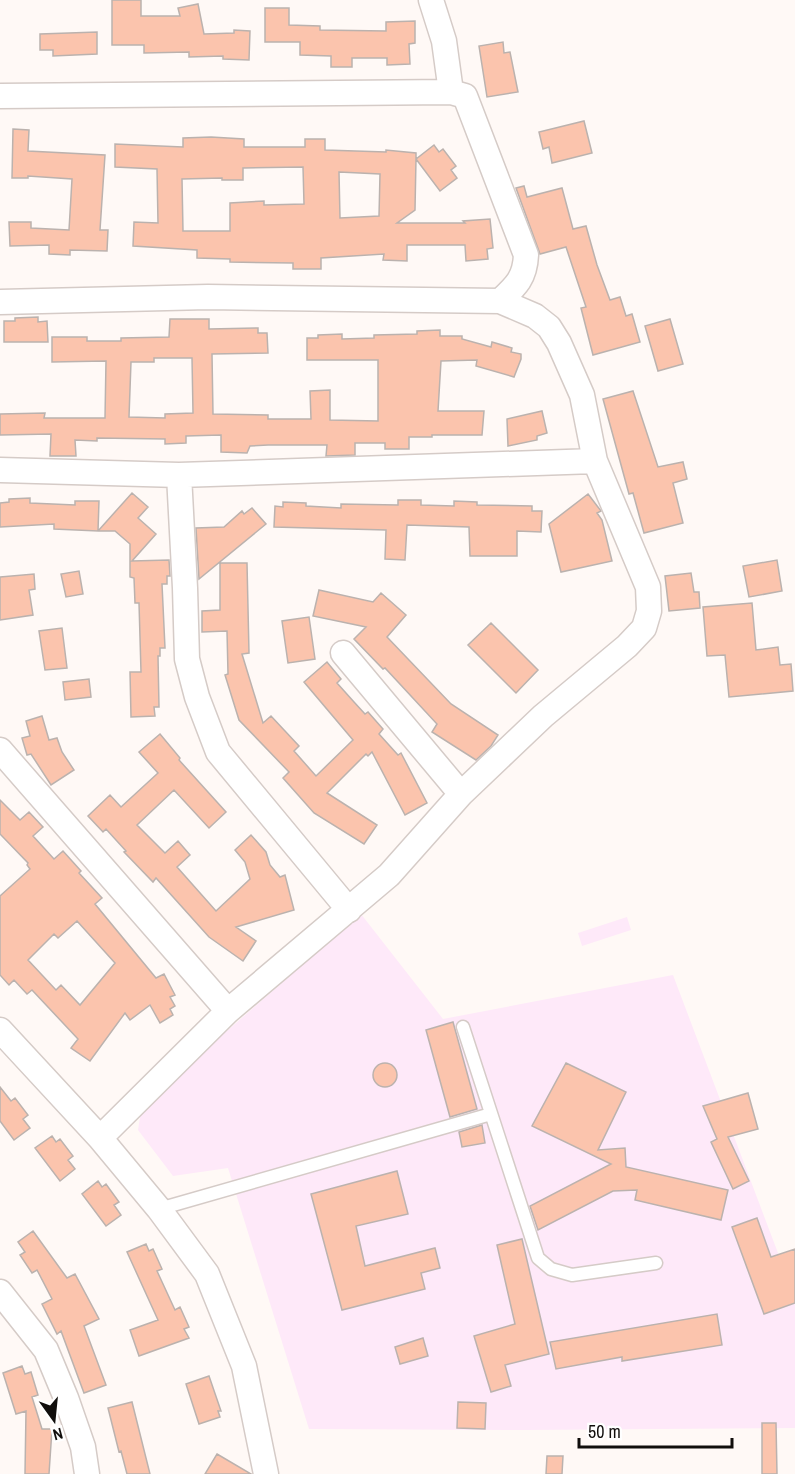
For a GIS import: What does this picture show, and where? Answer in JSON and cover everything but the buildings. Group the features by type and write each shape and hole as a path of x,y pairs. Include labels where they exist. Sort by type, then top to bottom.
{"street":[{"path":"431,0 444,41 451,92"},
{"path":"0,96 451,92 465,96 526,255 525,269 517,285 500,301"},
{"path":"0,302 208,297 500,301 535,316 549,327 560,343 582,395 595,461 648,587 649,611 644,628 627,646 543,716 461,794 388,875 350,910 228,1011 100,1138"},
{"path":"0,470 179,475 595,461"},
{"path":"179,475 187,659 197,697 218,752 350,910"},
{"path":"343,653 461,794"},
{"path":"0,750 228,1011"},
{"path":"0,1030 100,1138 159,1209 207,1274 244,1366 266,1474"},
{"path":"0,1292 46,1350 83,1447 87,1474"}],"lane":[{"path":"463,1027 538,1258 551,1269 572,1275 656,1263"},
{"path":"159,1209 491,1114"}],"shaded area":[{"path":"361,914 443,1019 673,975 795,1298 795,1428 309,1429 228,1168 173,1176 138,1130 142,1105"},
{"path":"627,917 631,930 582,946 578,933"}]}
